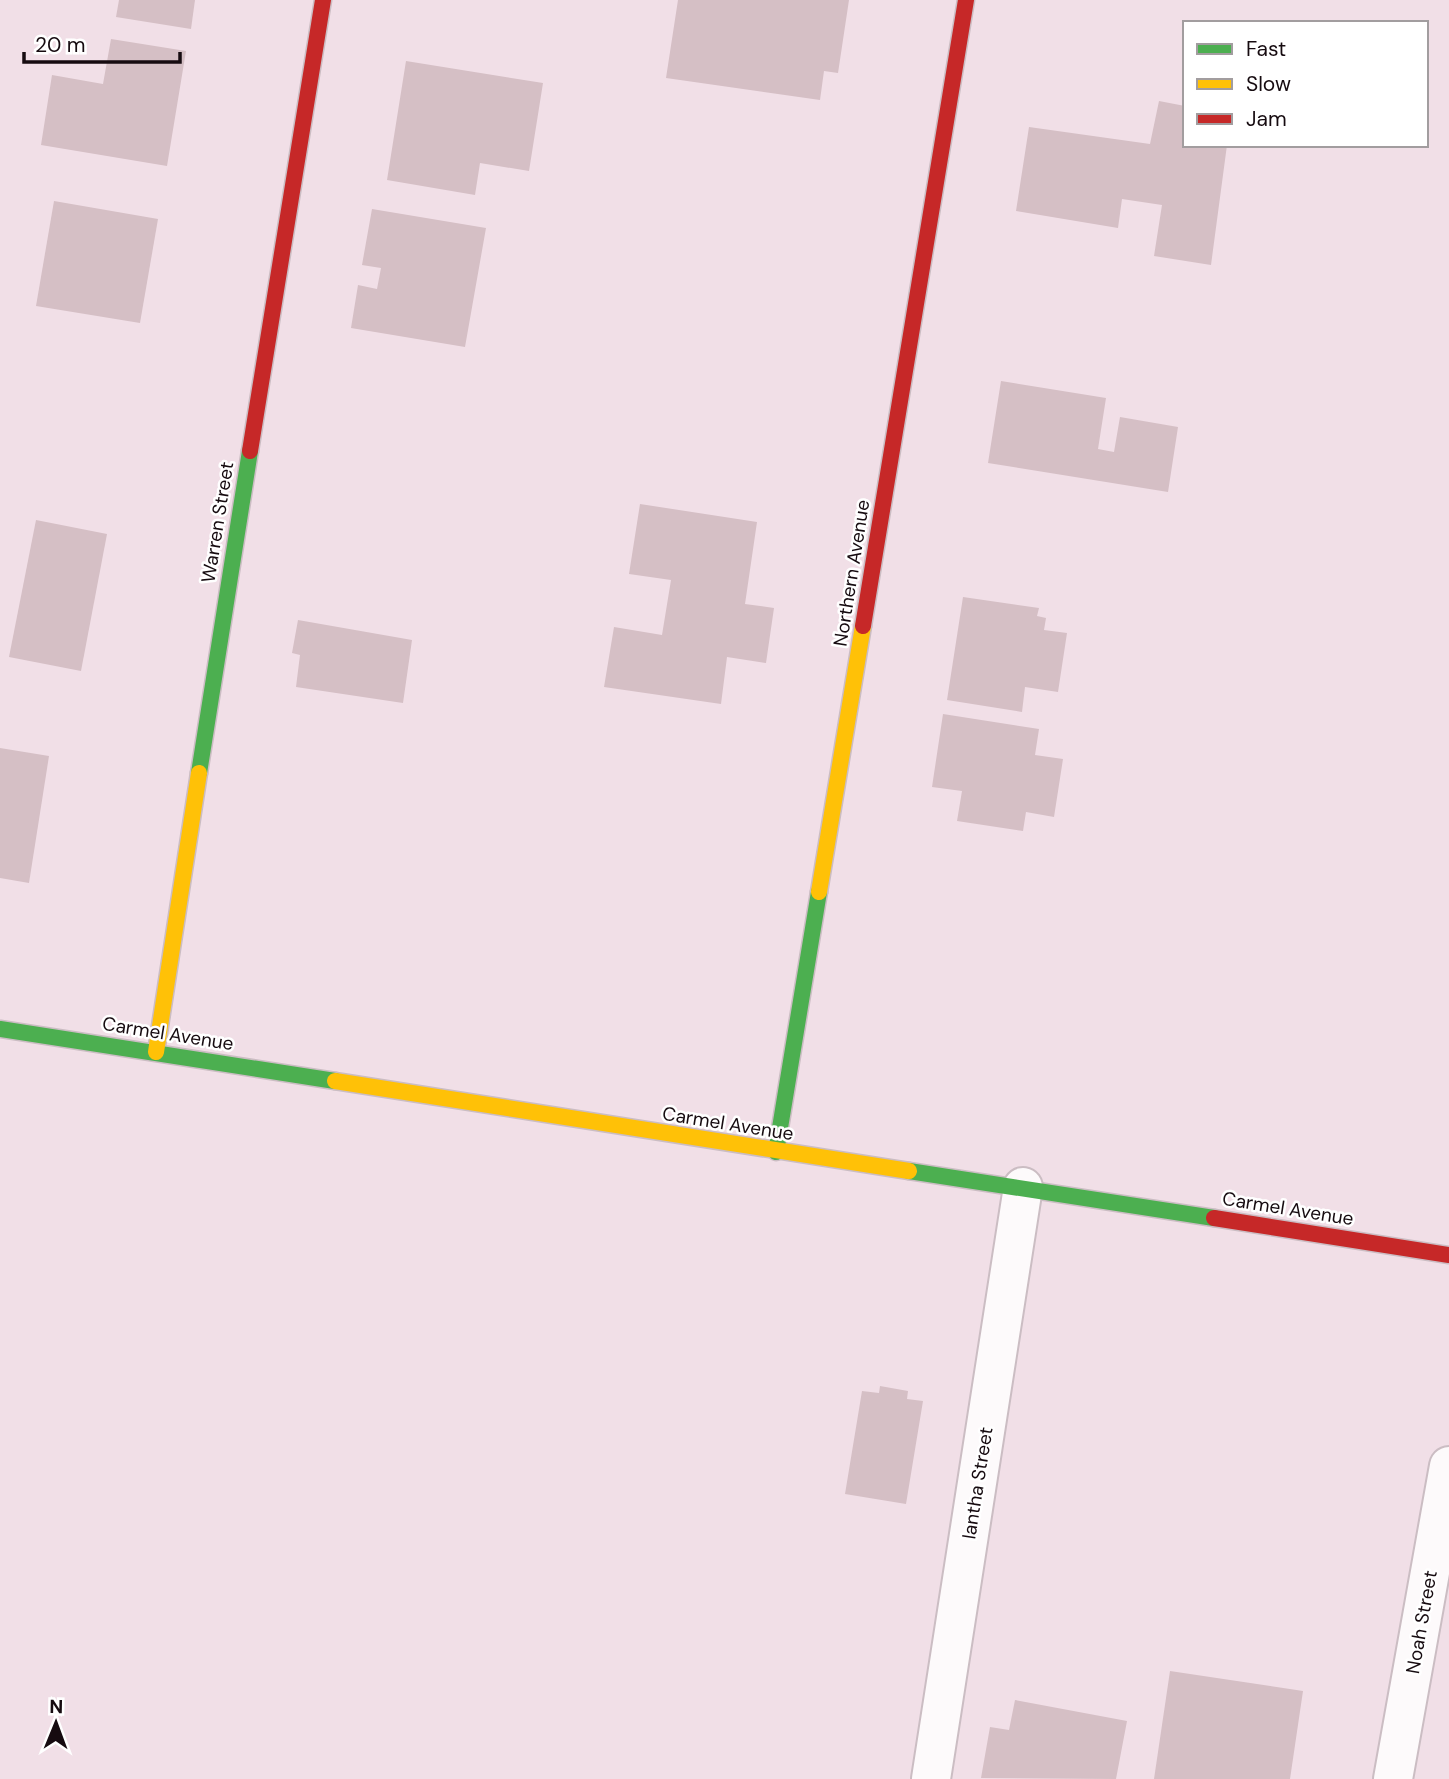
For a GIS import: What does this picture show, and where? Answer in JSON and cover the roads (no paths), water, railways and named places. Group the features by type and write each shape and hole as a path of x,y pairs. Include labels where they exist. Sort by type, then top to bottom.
{"street":[{"name":"Warren Street","path":"156,1052 273,301 323,0"},
{"name":"Northern Avenue","path":"776,1152 966,0"},
{"name":"Carmel Avenue","path":"0,1029 1449,1255"},
{"name":"Iantha Street","path":"931,1779 1023,1187"},
{"name":"Noah Street","path":"1393,1779 1449,1466"}]}
